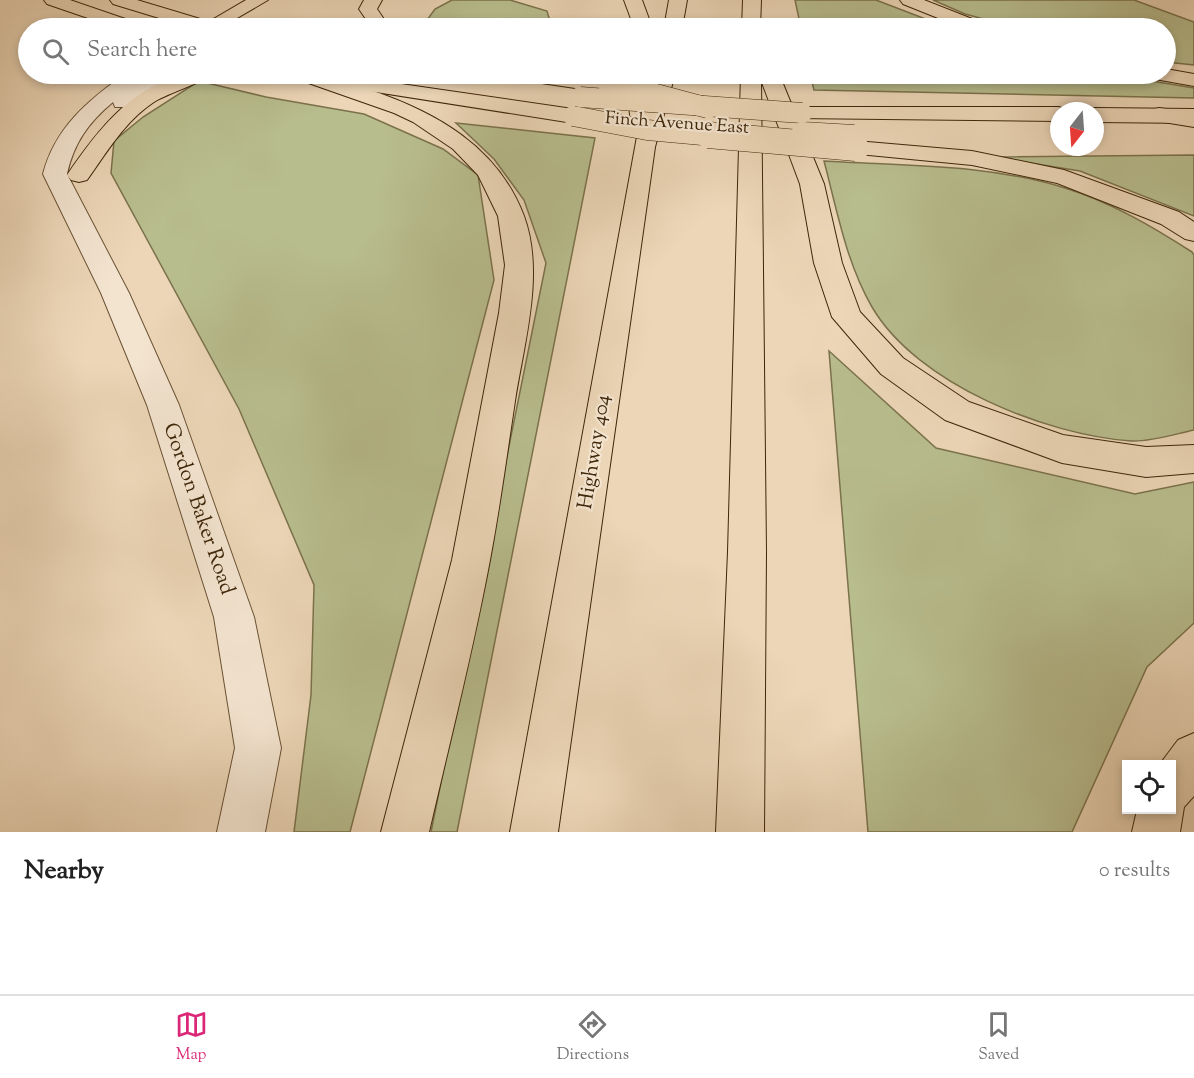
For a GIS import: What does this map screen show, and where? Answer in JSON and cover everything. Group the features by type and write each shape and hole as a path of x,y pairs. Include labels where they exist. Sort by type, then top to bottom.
{"main road":[{"path":"53,0 104,18"},
{"path":"119,0 176,18"},
{"path":"226,18 259,0"},
{"path":"373,0 368,9 374,18"},
{"path":"633,0 640,18"},
{"path":"675,18 678,0"},
{"path":"751,18 752,0"},
{"path":"909,0 953,18"},
{"path":"1176,77 1194,80"},
{"path":"74,190 101,140 130,109 170,84"},
{"path":"328,84 402,108 421,117 461,144 488,172 512,216 519,265 514,313 471,560 405,832"},
{"name":"Finch Avenue East","path":"384,84 577,106 708,108 836,114 1050,114"},
{"name":"Finch Avenue East","path":"464,84 577,106"},
{"path":"589,84 652,93 708,108"},
{"path":"637,84 644,147"},
{"name":"Highway 404","path":"534,832 644,147 662,84"},
{"path":"740,832 747,552 751,84"},
{"path":"773,84 812,184 828,263 847,317 892,366 957,411 1062,449 1146,462 1194,459"},
{"path":"577,106 647,130 855,142 972,159 1064,177 1170,218 1194,233"},
{"path":"1104,115 1194,116"},
{"path":"1159,115 1194,120"},
{"path":"855,142 1050,134"},
{"path":"1104,134 1194,134"},
{"path":"1176,782 1194,756"},
{"path":"1156,832 1160,814"}],"street":[{"name":"Gordon Baker Road","path":"124,84 100,102 63,147 55,174 74,190 163,405 234,617 258,748 241,832"},
{"path":"74,190 87,142 98,126 117,106 150,84"}],"green space":[{"path":"452,0 510,0 547,11 549,18 428,18 435,9"},
{"path":"795,0 876,0 923,18 799,18"},
{"path":"933,0 1134,0 1194,22 1194,65 1176,63 1176,18 980,18"},
{"path":"194,84 212,84 266,97 364,114 443,149 478,175 494,280 350,832 294,832 311,695 314,585 239,409 111,173 114,141 143,117"},
{"path":"812,84 1170,84 1194,88 1194,98 814,90"},
{"path":"456,123 595,138 457,832 431,832 546,263 524,200 494,159"},
{"path":"1194,155 1194,216 1080,171 993,157 1104,156"},
{"path":"824,161 946,167 1036,180 1082,194 1115,208 1147,224 1192,252 1194,255 1194,430 1155,439 1131,441 1097,437 1061,428 986,401 951,382 920,360 893,335 872,307 863,290 843,235"},
{"path":"829,351 936,448 1135,494 1194,482 1194,623 1147,667 1072,832 868,832"}]}
